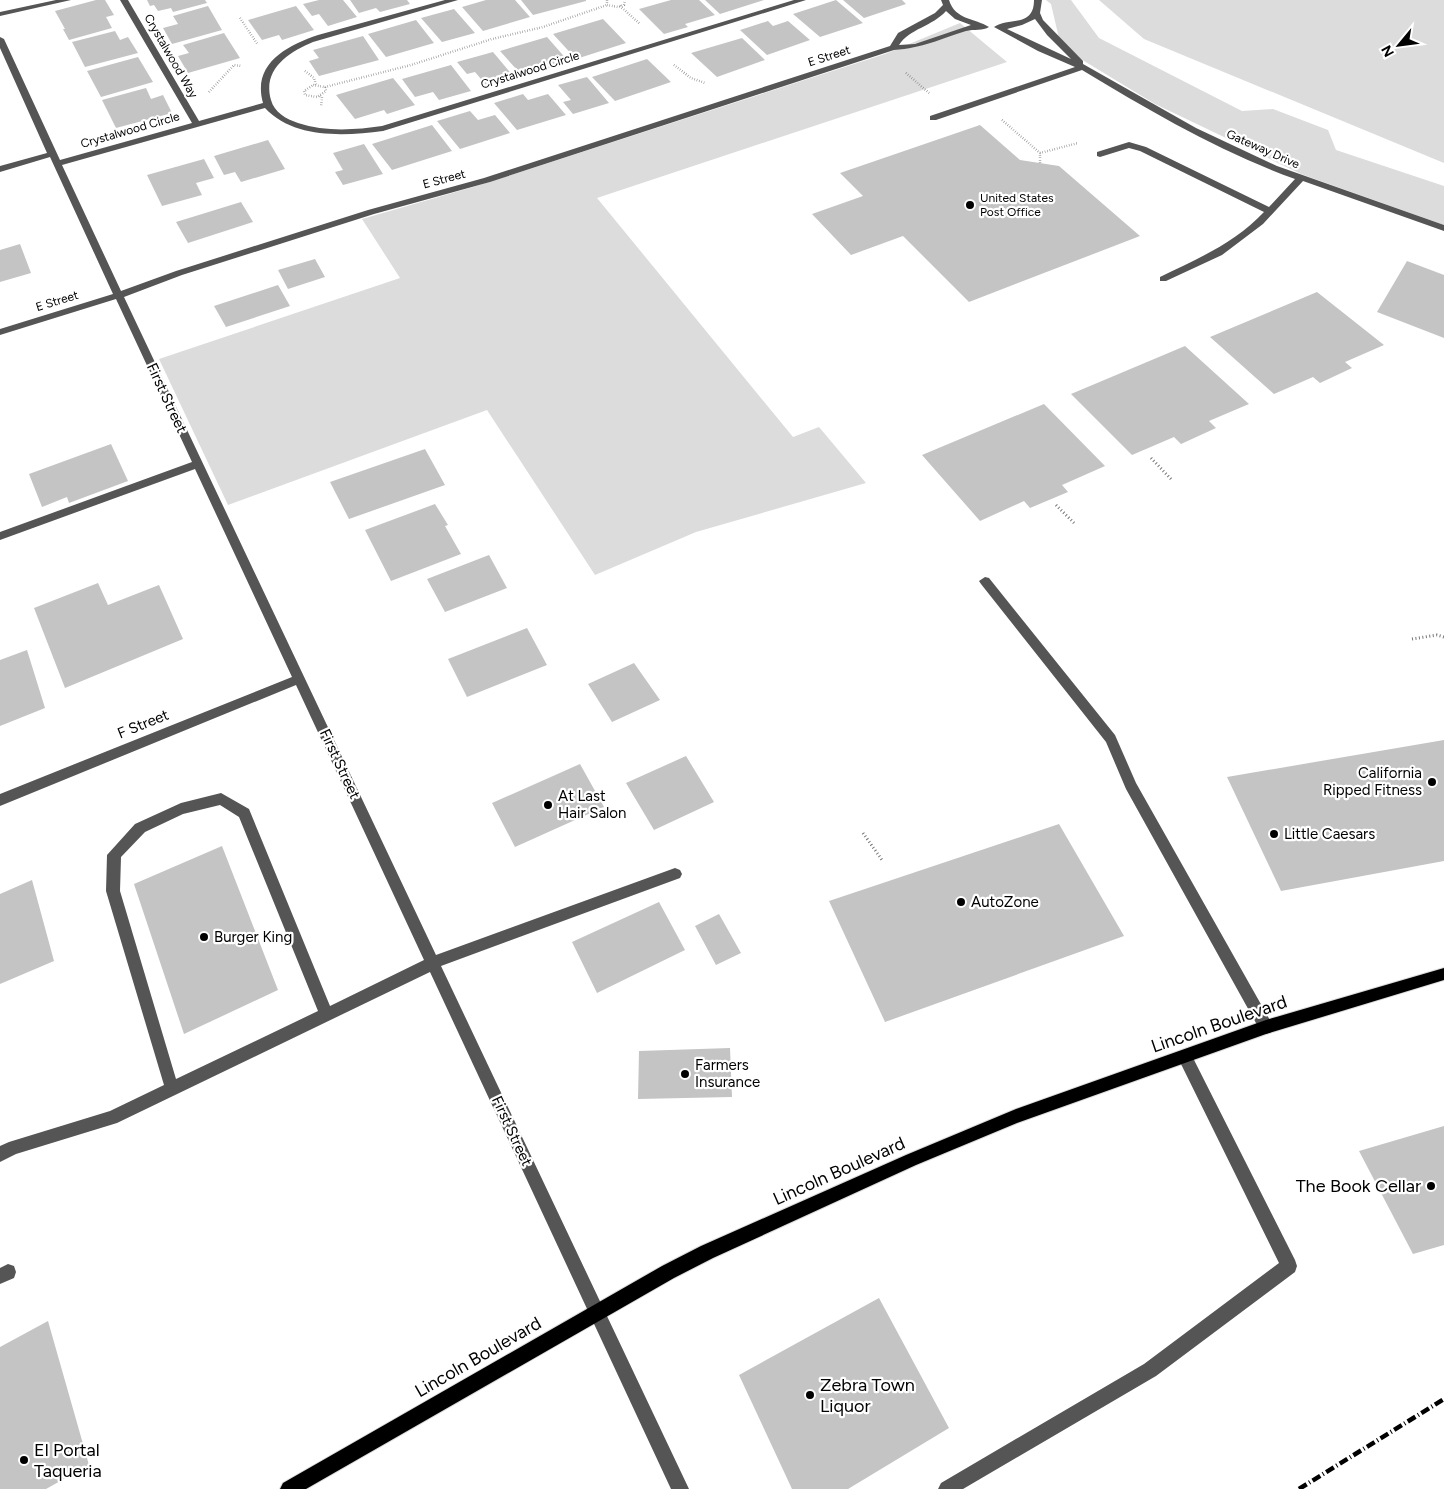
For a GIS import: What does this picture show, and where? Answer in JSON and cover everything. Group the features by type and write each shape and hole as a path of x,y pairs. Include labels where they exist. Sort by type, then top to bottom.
{"main road":[{"name":"Lincoln Boulevard","path":"289,1489 492,1371 707,1252 819,1203 910,1160 1016,1116 1266,1027 1444,974"}],"street":[{"path":"0,14 67,0"},
{"name":"Crystalwood Way","path":"124,0 197,125"},
{"path":"268,104 264,96 267,74 282,56 293,48 320,37 454,0"},
{"name":"Crystalwood Circle","path":"57,164 268,104 286,120 302,127 334,132 366,131 392,125 802,0"},
{"path":"945,3 949,11 962,20 998,27 1022,24 1036,14 1039,7 1038,0"},
{"name":"E Street","path":"893,48 901,36 931,19 945,3"},
{"name":"Gateway Drive","path":"1036,14 1039,21 1083,67"},
{"name":"E Street","path":"0,332 120,296 188,270 371,212 496,177 893,48 916,46 968,28 985,26"},
{"name":"Gateway Drive","path":"998,27 1041,49 1083,67 1193,130 1300,179 1444,228"},
{"name":"First Street","path":"0,39 52,154 680,1489"},
{"path":"933,118 1083,67"},
{"path":"1100,154 1129,145 1143,149 1270,212"},
{"path":"0,169 52,154"},
{"path":"1163,279 1218,253 1260,222 1300,179"},
{"path":"0,536 198,464"},
{"path":"984,581 1111,739 1131,785 1266,1027"},
{"name":"F Street","path":"0,800 299,679"},
{"path":"172,1089 112,891 114,855 140,828 181,809 221,799 244,813 326,1014"},
{"path":"0,1154 14,1147 112,1118 433,963 675,874"},
{"path":"947,1489 1150,1370 1289,1266 1185,1057"}],"path":[{"path":"607,0 607,5"},
{"path":"325,87 326,91 323,95 310,97 305,95 304,91 314,85 325,87 430,59 492,39 543,27 607,5 618,7 624,5 625,0"},
{"path":"1150,458 1172,479"},
{"path":"1056,505 1074,523"},
{"path":"1412,639 1438,635 1444,637"},
{"path":"863,833 882,860"}],"shaded area":[{"path":"1046,0 1071,0 1099,38 1242,111 1273,109 1328,130 1336,150 1444,186 1444,225 1301,174 1155,104 1061,47 1051,4"},
{"path":"1099,0 1444,0 1444,163 1144,39"},
{"path":"960,23 1007,62 597,198 793,437 819,427 866,483 696,532 595,575 487,410 228,505 159,359 400,278 362,219 480,185 885,54"}],"building":[{"path":"96,0 105,0 114,15 106,17 112,28 69,40 55,11"},
{"path":"147,0 205,0 207,3 173,12 171,8 158,11 154,5 150,6"},
{"path":"319,0 343,0 357,17 328,26 319,14 312,16 303,4"},
{"path":"350,0 407,0 410,4 380,12 376,8 359,13"},
{"path":"486,0 515,0 530,17 483,31 462,7"},
{"path":"521,0 586,0 586,1 533,15"},
{"path":"671,0 699,0 715,15 685,24 688,27 664,34 639,9"},
{"path":"705,0 764,0 720,14"},
{"path":"836,0 863,23 820,37 793,14"},
{"path":"843,0 902,0 906,4 864,18"},
{"path":"208,6 222,30 172,44 163,28 178,24 173,16"},
{"path":"296,6 314,30 282,40 279,35 262,40 248,20"},
{"path":"454,9 475,33 442,42 421,18"},
{"path":"603,19 626,43 576,59 553,34"},
{"path":"416,20 434,43 386,57 368,34"},
{"path":"768,21 773,26 788,21 810,40 767,55 740,30"},
{"path":"115,31 120,40 128,37 138,53 85,67 72,42"},
{"path":"224,33 240,58 188,73 178,56 189,53 183,45"},
{"path":"363,36 379,60 319,76 309,61 319,58 313,50"},
{"path":"547,37 569,62 539,71 534,66 518,71 500,51"},
{"path":"742,38 765,60 717,77 691,53"},
{"path":"493,52 514,77 486,85 475,72 467,74 457,62"},
{"path":"138,57 153,82 101,97 87,71"},
{"path":"647,59 671,82 615,101 592,77"},
{"path":"451,65 471,91 439,100 433,92 415,97 402,79"},
{"path":"587,77 609,103 573,114 563,102 571,100 558,85"},
{"path":"393,78 415,105 387,114 384,110 355,119 336,95"},
{"path":"146,88 151,99 163,95 172,113 116,128 102,100"},
{"path":"523,94 528,100 548,94 566,115 517,130 494,103"},
{"path":"470,111 478,120 495,115 510,133 460,149 437,121"},
{"path":"432,125 452,151 392,170 372,144"},
{"name":"United States Post Office","path":"980,125 1020,160 1059,166 1140,236 969,302 903,236 851,255 812,214 863,196 840,173"},
{"path":"268,140 285,169 241,182 235,172 224,175 214,156"},
{"path":"364,144 383,174 343,185 335,172 343,170 333,153"},
{"path":"204,159 214,178 196,183 202,195 162,206 147,175"},
{"path":"241,202 253,222 188,243 176,222"},
{"path":"20,244 31,273 0,282 0,250"},
{"path":"315,259 325,277 288,289 278,270"},
{"path":"1407,261 1444,275 1444,338 1377,312"},
{"path":"278,285 290,306 226,327 214,306"},
{"path":"1317,292 1384,345 1345,362 1352,368 1320,383 1313,377 1274,394 1210,337"},
{"path":"1185,346 1249,404 1209,421 1216,428 1181,444 1174,437 1132,455 1071,394"},
{"path":"1044,404 1105,466 1062,485 1068,492 1030,508 1024,501 980,521 922,455"},
{"path":"111,444 128,481 69,503 67,497 42,507 29,474"},
{"path":"425,449 445,485 349,519 330,482"},
{"path":"435,504 448,525 445,526 461,554 391,581 365,530"},
{"path":"489,555 507,588 445,612 427,579"},
{"path":"98,583 108,605 159,585 183,639 65,688 34,608"},
{"path":"527,628 547,665 467,697 448,659"},
{"path":"27,650 45,708 0,726 0,660"},
{"path":"634,663 660,700 612,722 588,684"},
{"path":"1444,740 1444,861 1281,891 1227,777"},
{"path":"686,756 714,802 654,830 626,783"},
{"name":"At Last Hair Salon","path":"580,764 604,807 515,847 492,803"},
{"path":"1059,824 1124,936 885,1022 829,901"},
{"name":"Burger King","path":"222,846 278,990 184,1034 134,884"},
{"path":"32,880 54,961 0,984 0,894"},
{"path":"659,902 685,950 597,993 572,942"},
{"path":"719,914 741,953 716,965 695,926"},
{"name":"Farmers Insurance","path":"730,1048 732,1097 638,1099 639,1051"},
{"path":"1444,1126 1444,1245 1413,1254 1359,1151"},
{"path":"879,1298 949,1428 848,1489 792,1489 739,1375"},
{"path":"48,1321 89,1465 46,1489 0,1489 0,1347"}],"railway":[{"path":"1299,1489 1444,1399"}],"place":[{"name":"United States Post Office","path":"970,205"},
{"name":"California Ripped Fitness","path":"1432,782"},
{"name":"At Last Hair Salon","path":"548,805"},
{"name":"Little Caesars","path":"1274,834"},
{"name":"AutoZone","path":"961,902"},
{"name":"Burger King","path":"204,937"},
{"name":"Farmers Insurance","path":"685,1074"},
{"name":"The Book Cellar","path":"1431,1186"},
{"name":"Zebra Town Liquor","path":"810,1395"},
{"name":"El Portal Taqueria","path":"24,1460"}]}
